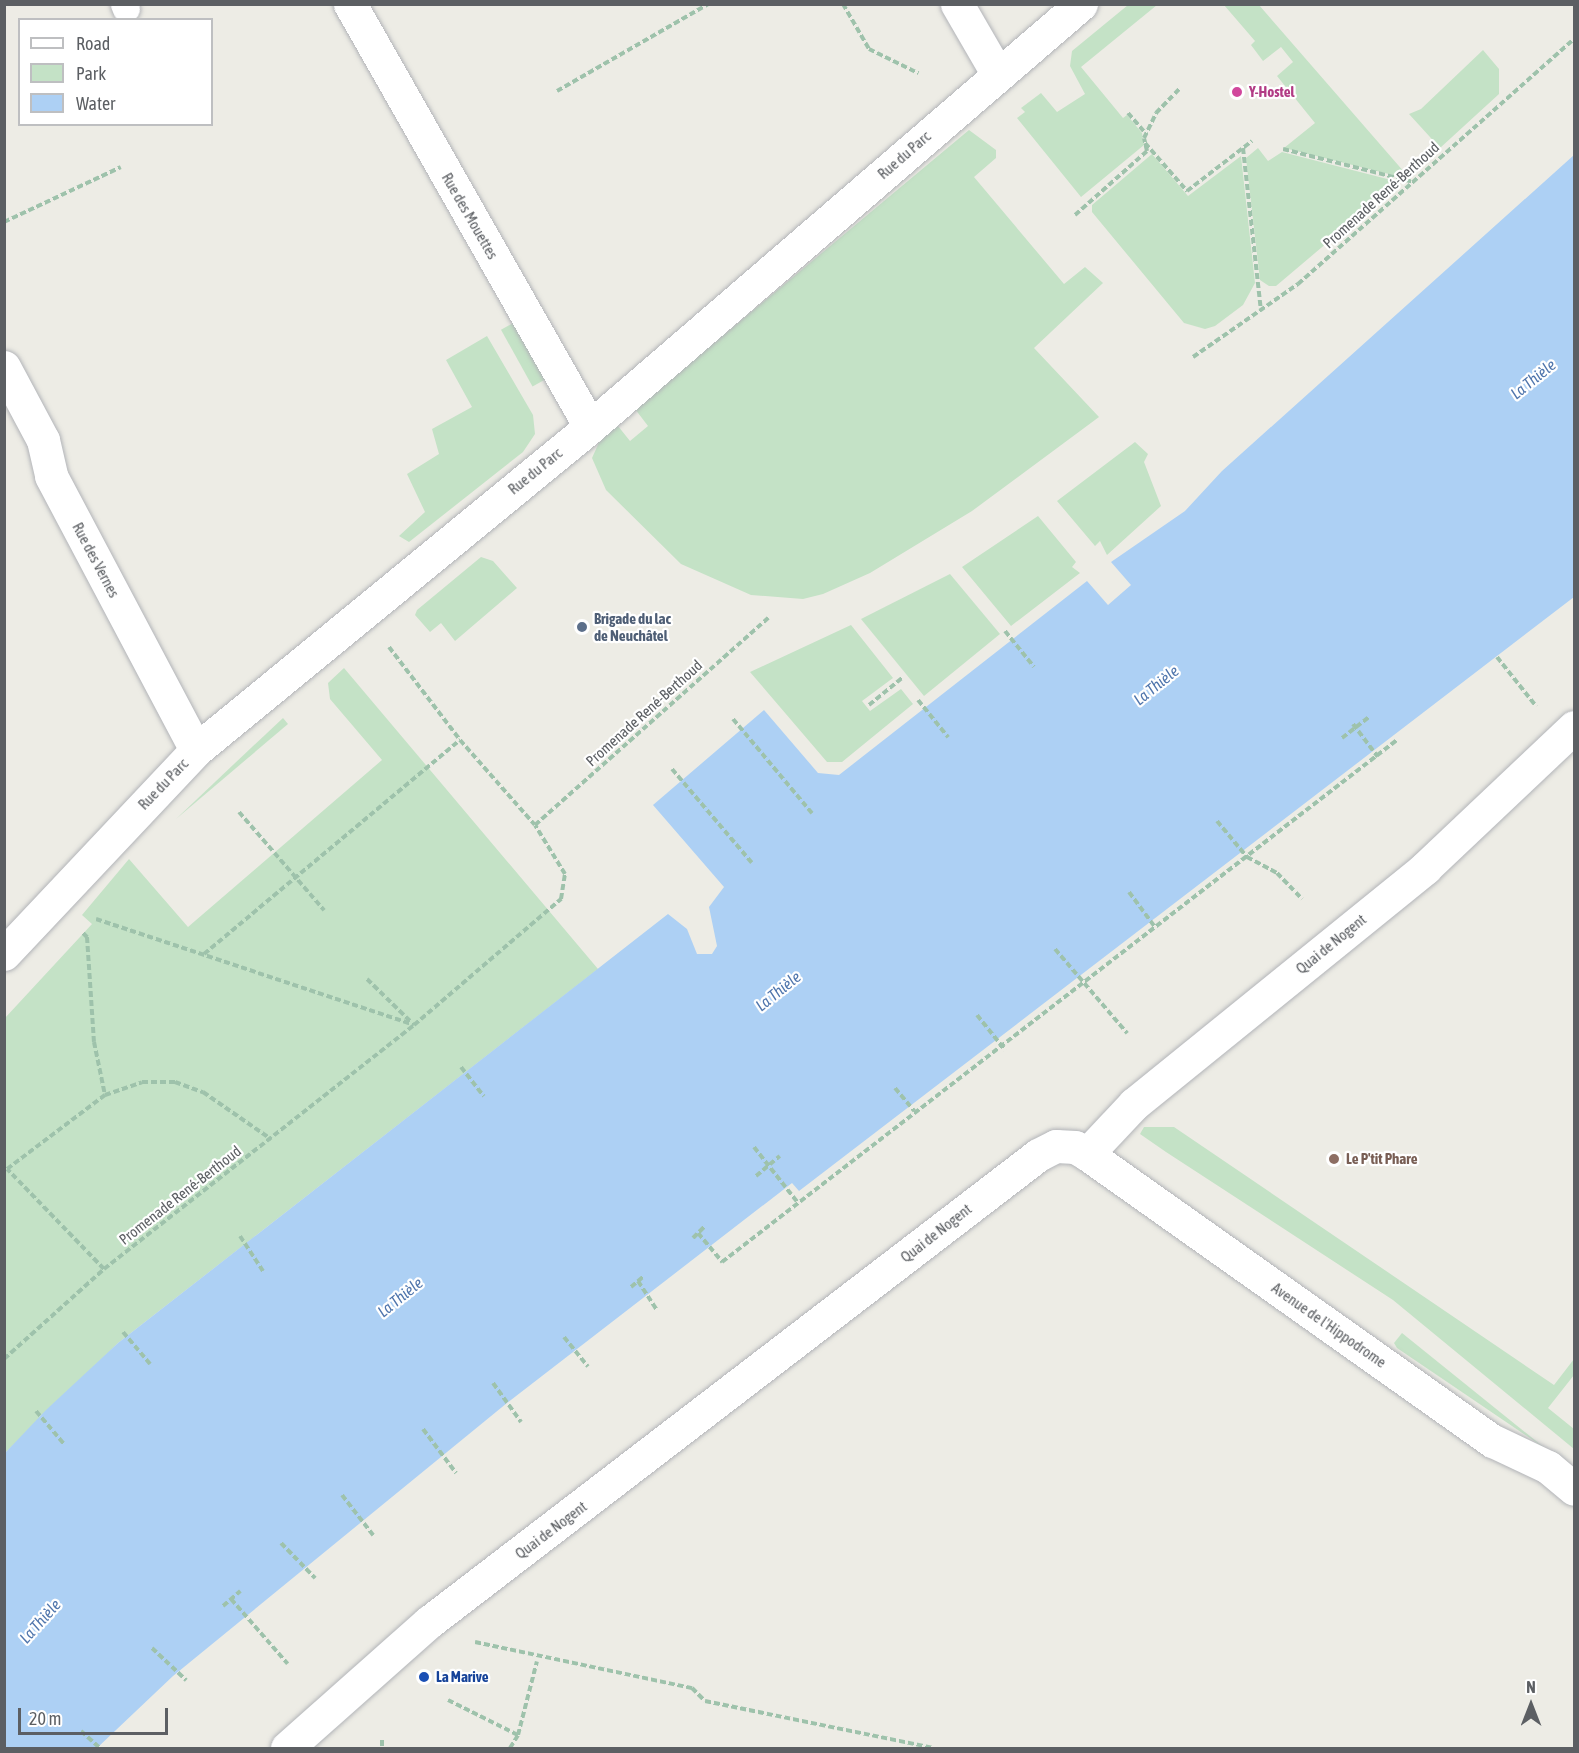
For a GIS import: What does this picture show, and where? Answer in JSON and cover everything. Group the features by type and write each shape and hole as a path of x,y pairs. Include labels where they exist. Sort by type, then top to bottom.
{"street":[{"name":"Rue des Mouettes","path":"350,4 590,427"},
{"path":"957,4 997,73"},
{"name":"Rue du Parc","path":"4,954 196,750 590,427 997,73 1082,4"},
{"name":"Rue des Vernes","path":"4,367 43,440 51,476 196,750"},
{"name":"Quai de Nogent","path":"287,1749 429,1622 1038,1155 1056,1146 1087,1154 1134,1104 1425,868 1568,733"},
{"name":"Avenue de l'Hippodrome","path":"1087,1154 1493,1441 1548,1467 1575,1488"}],"path":[{"path":"557,91 708,4"},
{"path":"843,4 869,49 918,73"},
{"name":"Promenade René-Berthoud","path":"1193,357 1298,284 1575,39"},
{"path":"1075,215 1147,151 1146,134 1156,112 1180,88"},
{"path":"1128,113 1146,134"},
{"path":"1145,142 1187,191 1252,141"},
{"path":"1243,148 1261,310"},
{"path":"1283,149 1414,182"},
{"path":"4,222 121,167"},
{"name":"Promenade René-Berthoud","path":"4,1359 104,1269 414,1025 561,899 565,874 535,825 460,740 363,613"},
{"name":"Promenade René-Berthoud","path":"535,825 768,618"},
{"path":"1005,631 1035,667"},
{"path":"1497,657 1568,733"},
{"path":"868,705 902,678"},
{"path":"918,700 948,737"},
{"path":"1342,738 1354,726 1369,717"},
{"path":"733,719 812,813"},
{"path":"1354,726 1378,757"},
{"path":"203,954 296,879 460,740"},
{"path":"698,1233 722,1262 1000,1044 1378,757 1397,740"},
{"path":"672,769 752,863"},
{"path":"239,812 324,910"},
{"path":"1217,821 1247,857 1277,873 1302,899"},
{"path":"1129,892 1155,927"},
{"path":"45,908 116,924 414,1025"},
{"path":"45,908 87,937 94,1042 105,1095"},
{"path":"1055,949 1085,981 1127,1033"},
{"path":"367,979 414,1025"},
{"path":"977,1015 1005,1050"},
{"path":"460,1066 484,1096"},
{"path":"104,1269 6,1170 105,1095 142,1082 175,1082 203,1092 271,1139"},
{"path":"895,1088 914,1112"},
{"path":"753,1147 798,1203"},
{"path":"756,1176 780,1156"},
{"path":"693,1238 705,1226"},
{"path":"240,1236 263,1271"},
{"path":"631,1287 644,1276"},
{"path":"638,1281 657,1310"},
{"path":"123,1332 150,1364"},
{"path":"564,1337 588,1367"},
{"path":"493,1383 521,1422"},
{"path":"36,1412 64,1444"},
{"path":"423,1429 456,1473"},
{"path":"342,1495 373,1535"},
{"path":"281,1543 315,1578"},
{"path":"223,1606 240,1591"},
{"path":"231,1599 288,1664"},
{"path":"462,1640 692,1688 705,1701 933,1749"},
{"path":"152,1648 186,1680"},
{"path":"510,1749 518,1735 537,1661"},
{"path":"448,1700 518,1735"},
{"path":"81,1731 100,1749"},
{"path":"382,1740 382,1749"}],"green space":[{"path":"1128,5 1157,5 1081,67 1123,118 1127,115 1142,133 1144,145 1081,197 1017,118 1025,112 1021,108 1041,93 1057,112 1085,94 1070,66 1072,51"},
{"path":"1224,5 1259,5 1405,173 1401,177 1284,148 1315,123 1277,76 1293,62 1281,47 1263,61 1251,45 1255,41"},
{"path":"1483,50 1499,69 1499,94 1440,148 1409,114 1421,109"},
{"path":"969,130 996,150 996,158 974,177 1064,284 1085,267 1103,283 1034,348 1099,417 972,511 870,573 823,594 803,599 751,595 681,564 606,490 592,458 601,438 618,426 630,441 648,426 635,409"},
{"path":"1258,148 1268,161 1282,152 1399,182 1276,286 1269,286 1260,280 1246,158"},
{"path":"1152,154 1188,196 1241,156 1255,283 1243,305 1215,326 1205,329 1184,323 1092,212 1092,205"},
{"path":"515,322 547,379 533,387 501,330"},
{"path":"487,336 533,415 535,434 523,452 409,542 399,536 425,512 407,474 439,454 432,429 472,407 446,360"},
{"path":"1135,442 1148,454 1144,462 1161,506 1107,555 1100,541 1095,546 1057,501"},
{"path":"1038,516 1076,562 1072,567 1080,573 1011,626 962,567"},
{"path":"481,557 493,561 517,588 455,641 441,623 430,632 415,615 417,610"},
{"path":"950,574 1000,634 924,696 861,619"},
{"path":"851,625 893,678 862,701 870,711 901,689 913,704 842,762 827,762 750,672"},
{"path":"344,668 598,969 118,1343 5,1453 5,1018 92,924 82,915 129,859 188,927 382,760 330,699 328,683"},
{"path":"283,718 288,724 176,819 234,764"},
{"path":"1144,1127 1174,1127 1554,1385 1574,1359 1574,1375 1548,1408 1574,1429 1574,1449 1393,1300 1140,1134"},
{"path":"1402,1333 1546,1449 1397,1348 1394,1343"}],"water":[{"name":"La Thièle","path":"1574,155 1574,597 799,1191 792,1183 507,1403 173,1676 97,1748 5,1748 5,1453 46,1410 118,1343 668,914 687,929 697,954 712,954 717,946 709,907 724,887 653,805 764,710 818,773 839,775 1087,581 1108,605 1131,585 1111,562 1185,511 1222,471"}],"place":[{"name":"Y-Hostel","path":"1237,92"},
{"name":"Brigade du lac de Neuchâtel","path":"582,627"},
{"name":"Le P'tit Phare","path":"1334,1159"},
{"name":"La Marive","path":"424,1677"}]}
